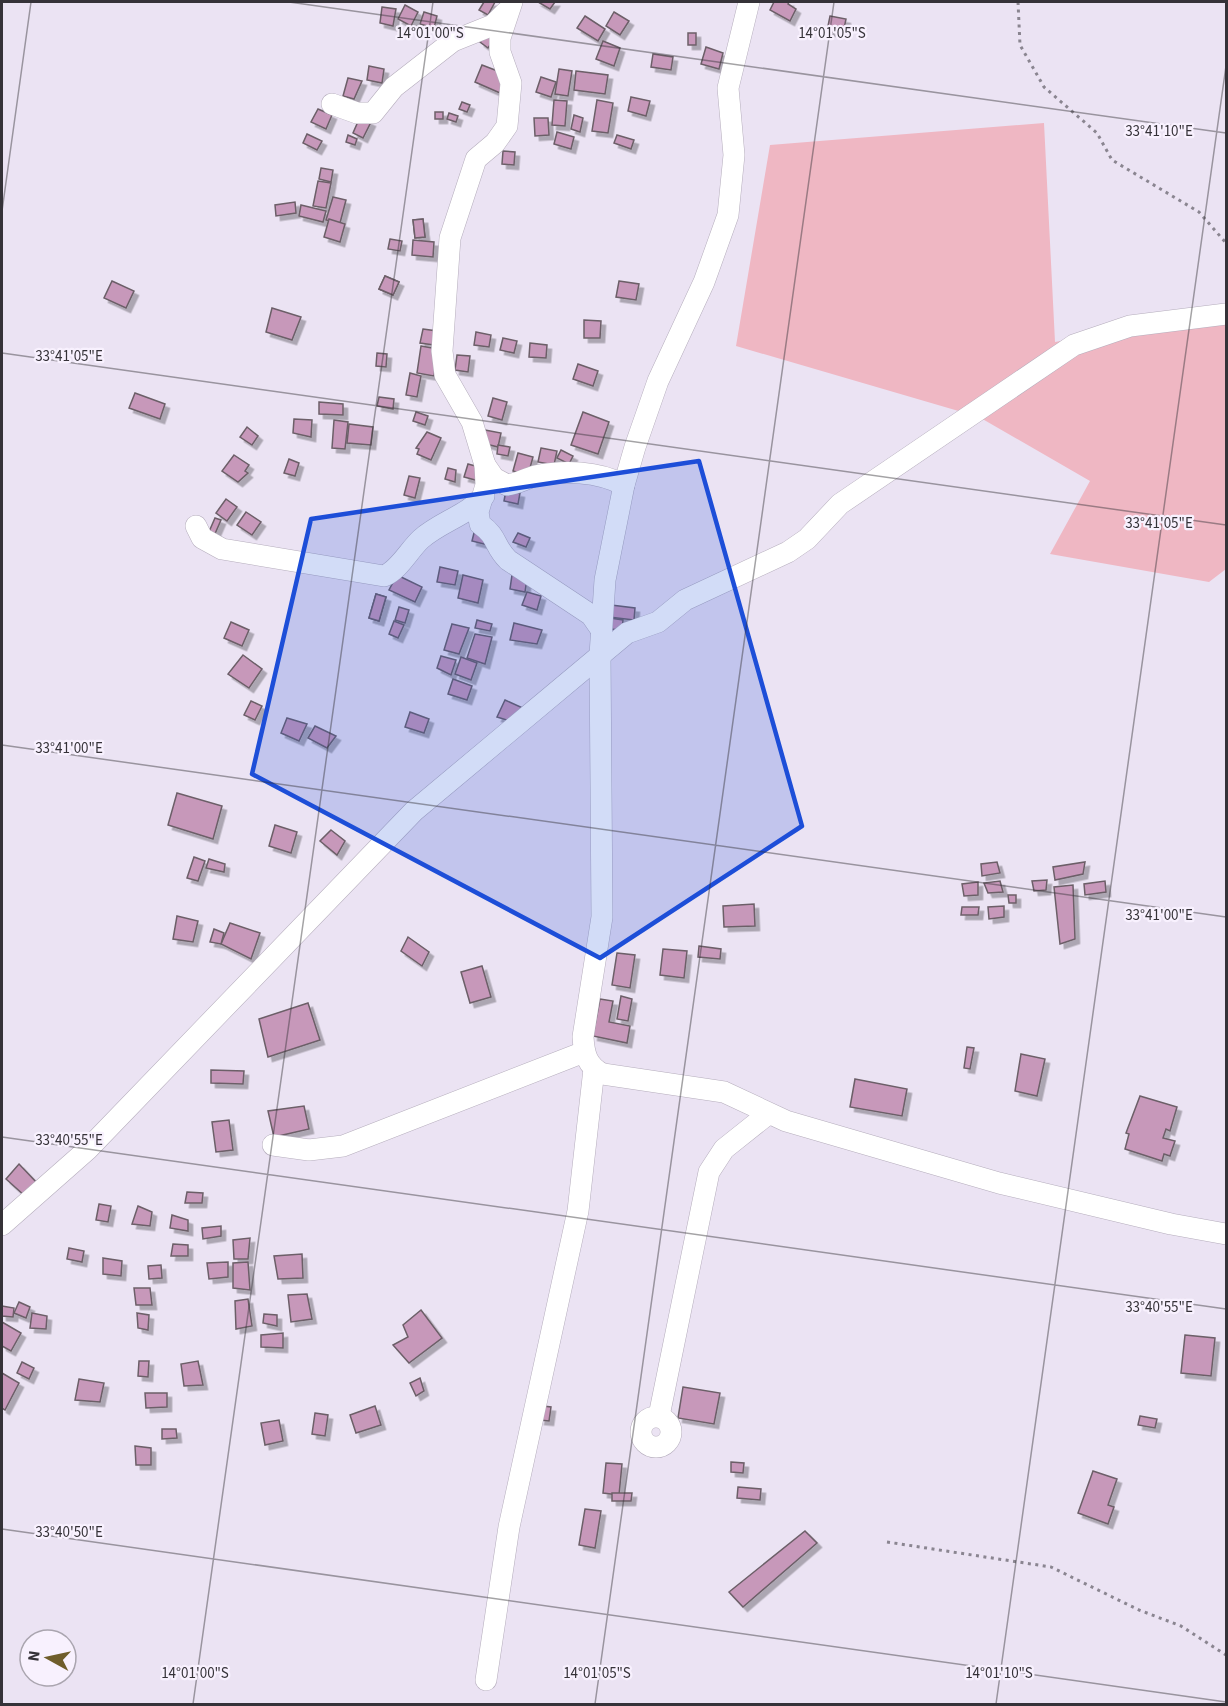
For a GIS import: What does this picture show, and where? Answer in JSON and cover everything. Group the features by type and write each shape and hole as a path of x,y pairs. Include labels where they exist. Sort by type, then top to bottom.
{"street":[{"path":"486,1680 509,1527 578,1211 589,1060 583,1037 602,917 600,628 605,580 624,485 658,381 705,282 728,214 734,155 728,88 749,2"},
{"path":"509,7 500,38 500,52 510,75 511,105 503,134 476,159 450,238 442,351 444,375 472,422 485,465 494,478 507,485 549,474 593,474 609,477 624,485"},
{"path":"332,104 357,113 373,113 394,87 453,41 493,25 509,7"},
{"path":"2,1224 87,1150 414,811 627,633 658,622 685,600 788,552 807,539 840,504 1074,345 1130,326 1227,314"},
{"path":"485,465 484,496 478,519 494,535 498,550 508,560 591,615 600,628"},
{"path":"196,526 202,538 222,549 384,576 393,571 424,537 471,508 484,496"},
{"path":"589,1060 613,1077 724,1092 768,1114 999,1183 1171,1224 1227,1234"},
{"path":"273,1145 309,1150 343,1146 589,1060"},
{"path":"659,1416 709,1172 724,1149 768,1114"}],"path":[{"path":"1018,2 1020,45 1044,87 1097,133 1112,160 1199,212 1227,243"},
{"path":"887,1542 1051,1567 1139,1610 1181,1626 1227,1655"}],"highlighted area":[{"path":"699,461 802,826 600,958 252,774 311,519"}],"shaded area":[{"path":"1044,123 1055,342 1226,312 1226,569 1209,582 1050,554 1090,481 979,417 736,346 770,145"}],"building":[{"path":"484,2 495,2 488,15 479,10"},
{"path":"538,2 555,2 550,9"},
{"path":"774,2 789,2 788,4 796,9 790,21 770,10"},
{"path":"405,5 418,12 411,26 398,19"},
{"path":"382,7 396,9 393,26 380,23"},
{"path":"424,12 437,16 434,28 420,24"},
{"path":"614,12 629,21 620,35 606,26"},
{"path":"585,16 605,29 598,41 577,28"},
{"path":"830,16 846,19 843,34 827,31"},
{"path":"486,32 495,38 488,48 480,42"},
{"path":"688,33 696,33 696,45 688,45"},
{"path":"603,41 620,48 614,66 596,59"},
{"path":"706,47 723,53 719,69 701,64"},
{"path":"653,54 673,57 671,70 651,67"},
{"path":"482,65 508,75 500,93 475,82"},
{"path":"369,66 384,69 382,83 367,80"},
{"path":"559,69 572,71 568,96 555,94"},
{"path":"576,71 608,75 605,94 574,90"},
{"path":"541,77 556,82 551,97 536,92"},
{"path":"348,78 362,81 354,99 343,96"},
{"path":"631,97 650,101 646,116 628,111"},
{"path":"554,100 567,101 565,126 552,125"},
{"path":"597,100 613,103 608,133 592,131"},
{"path":"462,102 470,105 467,112 459,109"},
{"path":"318,109 332,115 326,129 311,122"},
{"path":"435,112 443,112 443,119 435,119"},
{"path":"449,113 458,116 456,122 447,119"},
{"path":"574,115 583,118 580,132 571,129"},
{"path":"360,117 371,122 363,138 353,133"},
{"path":"534,118 548,118 549,135 535,136"},
{"path":"557,132 574,137 571,149 554,144"},
{"path":"307,134 322,141 317,150 303,143"},
{"path":"348,135 357,139 355,145 346,142"},
{"path":"617,135 634,140 631,149 614,143"},
{"path":"503,151 515,152 514,165 502,164"},
{"path":"321,168 333,170 331,182 319,179"},
{"path":"318,181 331,183 326,208 313,206"},
{"path":"333,197 346,200 340,223 326,220"},
{"path":"295,202 296,213 276,216 275,205"},
{"path":"301,205 326,211 323,222 299,216"},
{"path":"329,219 345,224 340,242 324,237"},
{"path":"423,219 425,237 415,238 413,220"},
{"path":"423,219 425,237 415,238 413,220"},
{"path":"390,239 402,241 400,251 388,249"},
{"path":"413,240 434,242 433,257 412,255"},
{"path":"385,276 399,282 393,295 379,289"},
{"path":"385,276 399,282 393,295 379,289"},
{"path":"112,281 134,291 126,308 104,298"},
{"path":"619,281 639,284 636,300 616,297"},
{"path":"272,308 301,317 292,340 266,332"},
{"path":"584,320 601,321 600,338 584,338"},
{"path":"423,329 437,331 434,345 420,343"},
{"path":"476,332 491,335 489,347 474,345"},
{"path":"503,338 517,341 514,353 500,350"},
{"path":"530,343 547,345 546,358 529,357"},
{"path":"421,346 438,349 434,376 417,373"},
{"path":"377,353 387,354 386,367 376,366"},
{"path":"457,355 470,356 468,372 455,370"},
{"path":"578,364 598,371 593,386 573,379"},
{"path":"410,373 421,376 417,397 406,395"},
{"path":"135,393 165,404 160,419 129,408"},
{"path":"379,397 394,399 393,409 377,406"},
{"path":"493,398 507,402 502,420 488,416"},
{"path":"319,402 343,404 343,415 319,414"},
{"path":"416,412 428,416 425,425 413,421"},
{"path":"583,412 609,422 598,454 571,445"},
{"path":"294,419 312,420 311,437 293,433"},
{"path":"334,420 348,422 345,449 332,448"},
{"path":"349,424 373,427 371,445 347,443"},
{"path":"247,427 258,436 252,445 240,437"},
{"path":"485,430 501,433 498,447 482,443"},
{"path":"427,432 441,438 431,460 417,454 419,449 416,448"},
{"path":"498,445 510,447 508,456 497,454"},
{"path":"541,448 557,451 554,465 538,462"},
{"path":"561,450 573,456 569,464 557,458"},
{"path":"518,453 533,457 528,475 513,471"},
{"path":"234,455 249,465 245,471 248,473 238,482 222,471"},
{"path":"289,459 299,463 295,476 284,473"},
{"path":"468,464 483,468 479,481 464,477"},
{"path":"448,468 456,470 455,482 445,479"},
{"path":"409,476 420,478 415,498 404,495"},
{"path":"506,490 520,493 518,504 504,501"},
{"path":"226,499 237,507 227,521 216,513"},
{"path":"246,512 261,522 252,535 237,525"},
{"path":"215,518 221,520 214,536 208,534"},
{"path":"475,529 488,545 472,541"},
{"path":"518,533 530,538 526,547 513,542"},
{"path":"440,567 458,571 455,585 437,582"},
{"path":"397,575 422,587 415,602 389,590"},
{"path":"463,575 483,580 478,603 458,598"},
{"path":"512,575 527,578 525,592 510,589"},
{"path":"527,592 541,596 537,610 522,605"},
{"path":"376,594 386,597 379,621 369,618"},
{"path":"376,594 386,597 379,621 369,618"},
{"path":"611,605 635,608 634,620 609,617"},
{"path":"399,607 409,610 405,623 395,620"},
{"path":"610,618 623,620 622,630 609,629"},
{"path":"477,620 492,624 490,631 475,628"},
{"path":"394,621 404,625 398,638 389,634"},
{"path":"231,622 249,630 242,646 224,638"},
{"path":"514,623 542,630 537,644 510,640"},
{"path":"452,624 469,628 459,654 444,650"},
{"path":"475,634 492,637 485,664 467,658"},
{"path":"243,655 262,669 249,688 228,674"},
{"path":"441,656 456,660 451,675 437,668"},
{"path":"461,657 477,663 471,680 455,674"},
{"path":"453,679 472,686 467,700 448,694"},
{"path":"505,700 525,709 513,722 497,717"},
{"path":"251,701 262,706 255,720 244,715"},
{"path":"410,712 429,719 424,733 405,727"},
{"path":"287,718 307,724 299,741 281,733"},
{"path":"315,726 336,736 327,748 308,738"},
{"path":"177,793 222,806 213,839 168,825"},
{"path":"275,825 297,832 291,853 269,846"},
{"path":"331,830 345,841 337,855 320,841"},
{"path":"194,857 205,861 198,881 187,878"},
{"path":"209,859 225,864 224,872 206,868"},
{"path":"997,862 1000,873 982,876 981,864"},
{"path":"1085,862 1083,874 1055,880 1053,867"},
{"path":"1047,880 1046,890 1034,891 1032,881"},
{"path":"1000,881 1003,892 988,893 984,883"},
{"path":"1105,881 1106,892 1085,895 1084,884"},
{"path":"978,882 978,895 964,896 962,884"},
{"path":"1073,885 1075,939 1060,944 1054,887"},
{"path":"1008,895 1016,895 1016,903 1009,903"},
{"path":"754,904 755,926 724,927 723,906"},
{"path":"1004,906 1004,917 989,919 988,907"},
{"path":"962,907 979,907 978,915 961,915"},
{"path":"177,916 198,921 193,942 173,939"},
{"path":"230,923 260,933 251,959 221,944"},
{"path":"214,929 224,933 221,944 210,942"},
{"path":"408,937 429,952 422,966 401,951"},
{"path":"699,946 721,949 720,959 698,957"},
{"path":"663,949 687,951 684,978 660,975"},
{"path":"617,953 635,955 630,988 612,985"},
{"path":"482,966 491,997 470,1003 461,972"},
{"path":"621,996 632,999 628,1021 617,1019"},
{"path":"600,999 613,1001 609,1022 630,1026 627,1043 593,1036"},
{"path":"308,1003 320,1040 268,1057 259,1019"},
{"path":"967,1047 974,1048 970,1069 964,1068"},
{"path":"1021,1054 1045,1059 1037,1096 1015,1091"},
{"path":"211,1070 244,1071 243,1084 211,1083"},
{"path":"855,1079 907,1089 902,1116 850,1107"},
{"path":"1140,1096 1177,1107 1170,1131 1166,1129 1163,1138 1175,1141 1170,1156 1164,1154 1162,1161 1125,1149 1129,1134 1126,1133"},
{"path":"304,1106 309,1129 274,1137 268,1111"},
{"path":"229,1120 233,1150 216,1152 212,1122"},
{"path":"19,1164 38,1184 25,1196 6,1179"},
{"path":"187,1192 203,1193 202,1203 185,1203"},
{"path":"99,1204 111,1206 108,1222 96,1220"},
{"path":"138,1206 152,1212 150,1226 132,1224"},
{"path":"172,1215 188,1220 188,1231 170,1228"},
{"path":"221,1226 221,1236 203,1239 202,1228"},
{"path":"250,1238 248,1259 234,1259 233,1240"},
{"path":"173,1244 188,1245 188,1256 171,1256"},
{"path":"69,1248 84,1251 82,1262 67,1259"},
{"path":"302,1254 303,1278 278,1279 274,1256"},
{"path":"103,1258 122,1261 121,1276 103,1274"},
{"path":"228,1262 228,1277 209,1279 207,1263"},
{"path":"248,1262 250,1290 233,1288 233,1263"},
{"path":"161,1265 162,1278 149,1279 148,1266"},
{"path":"134,1288 150,1288 152,1305 136,1305"},
{"path":"307,1294 312,1319 291,1322 288,1295"},
{"path":"248,1299 252,1326 236,1329 235,1301"},
{"path":"19,1302 30,1307 26,1318 14,1313"},
{"path":"2,1306 14,1308 13,1317 2,1316"},
{"path":"421,1310 442,1338 409,1363 393,1345 408,1337 403,1325"},
{"path":"32,1313 47,1316 46,1329 30,1328"},
{"path":"137,1313 149,1315 148,1330 138,1328"},
{"path":"264,1314 277,1315 277,1326 263,1323"},
{"path":"2,1322 21,1333 11,1351 2,1346"},
{"path":"283,1333 283,1348 261,1347 261,1335"},
{"path":"1185,1335 1215,1338 1211,1376 1181,1373"},
{"path":"139,1361 149,1361 148,1377 138,1376"},
{"path":"198,1361 203,1385 184,1386 181,1364"},
{"path":"22,1362 34,1368 29,1379 17,1373"},
{"path":"2,1373 19,1383 5,1410 2,1408"},
{"path":"420,1378 424,1391 416,1396 410,1383"},
{"path":"79,1379 104,1383 100,1402 75,1400"},
{"path":"683,1387 720,1393 714,1424 678,1418"},
{"path":"145,1393 167,1393 167,1407 146,1408"},
{"path":"375,1406 381,1425 356,1433 350,1415"},
{"path":"543,1406 551,1407 549,1421 540,1420"},
{"path":"315,1413 328,1415 325,1436 312,1434"},
{"path":"1140,1416 1157,1419 1155,1428 1138,1425"},
{"path":"279,1420 283,1441 265,1445 261,1423"},
{"path":"162,1429 176,1429 177,1438 162,1439"},
{"path":"135,1446 151,1448 151,1465 136,1465"},
{"path":"731,1462 744,1463 743,1473 731,1472"},
{"path":"606,1463 622,1464 619,1495 603,1493"},
{"path":"1093,1471 1117,1479 1108,1505 1114,1507 1108,1524 1078,1513"},
{"path":"738,1487 761,1489 760,1500 737,1498"},
{"path":"612,1493 632,1493 631,1501 612,1501"},
{"path":"585,1509 601,1511 595,1548 579,1545"},
{"path":"805,1531 817,1543 743,1607 729,1592"}]}
